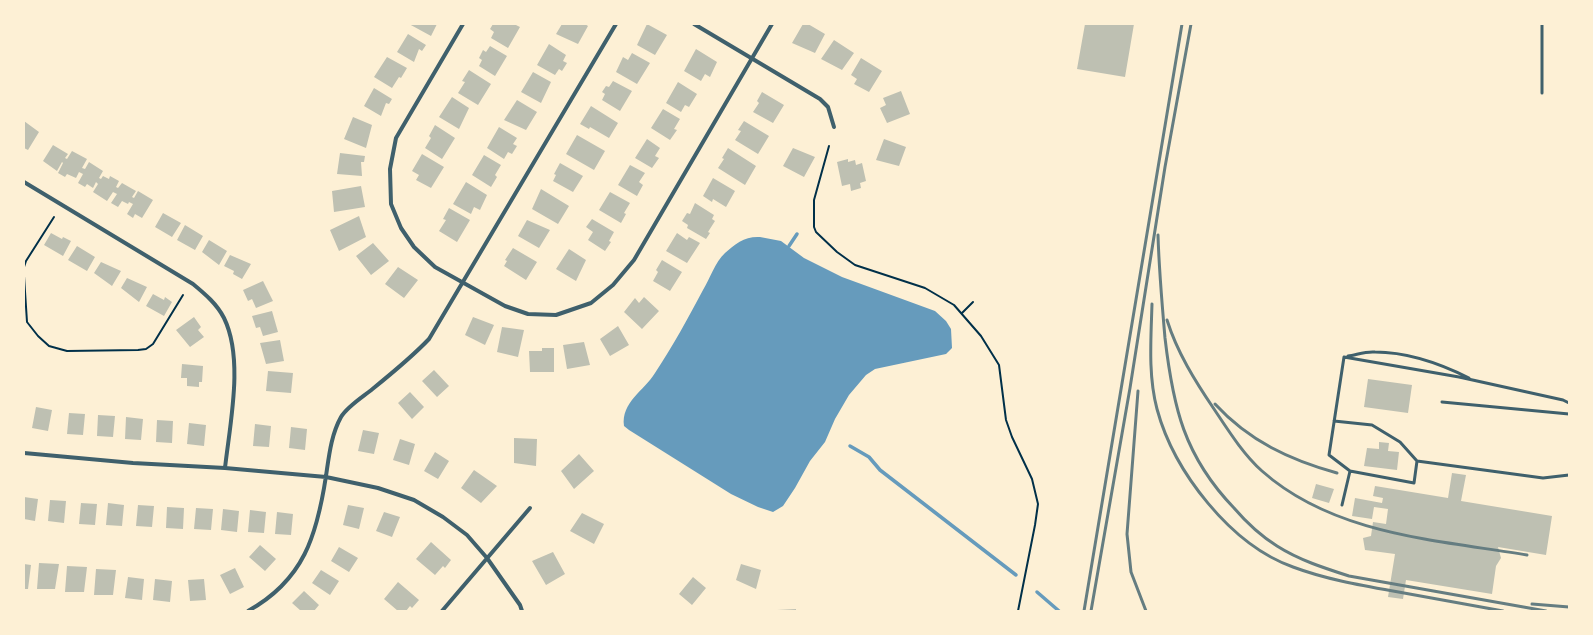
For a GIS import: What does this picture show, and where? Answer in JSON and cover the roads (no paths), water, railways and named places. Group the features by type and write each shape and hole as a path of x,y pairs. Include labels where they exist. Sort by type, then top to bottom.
{"street":[{"path":"462,24 396,138 390,169 391,204 401,228 414,247 435,267 504,306 528,314 556,315 591,303 613,285 634,260 772,24"},
{"path":"248,611 260,604 287,580 305,556 321,513 332,439 342,416 414,355 429,339 616,24"},
{"path":"694,24 820,99 828,107 834,127"},
{"path":"24,182 193,284 211,299 224,317 232,338 234,373 225,468"},
{"path":"24,453 133,463 225,468 326,477 378,488 414,500 443,517 466,535 487,558 520,605 522,611"},
{"path":"442,611 530,508"}],"lane":[{"path":"1542,24 1542,93"},
{"path":"1344,357 1374,352 1405,355 1448,367 1472,380"},
{"path":"1344,357 1472,380 1563,400 1569,403"},
{"path":"1344,357 1329,455 1350,471 1414,483 1417,461"},
{"path":"1442,402 1569,414"},
{"path":"1334,421 1372,425 1400,442 1417,461 1543,478 1569,475"},
{"path":"1342,505 1350,471"}],"water":[{"path":"760,237 781,241 804,258 842,277 935,311 946,321 951,329 952,348 946,354 875,369 866,375 849,395 835,419 825,442 810,461 783,506 773,512 758,507 731,494 624,426 626,410 634,397 662,363 706,286 718,261 725,253 741,241"}],"waterway":[{"path":"789,246 797,234"},
{"path":"850,446 869,457 880,470 1016,575"},
{"path":"1037,592 1059,611"}],"railway":[{"path":"1084,611 1182,24"},
{"path":"1091,611 1130,388 1165,167 1191,24"},
{"path":"1158,235 1165,338 1168,363 1177,408 1192,450 1203,469 1217,489 1249,524 1265,538 1285,551 1312,563 1349,576 1546,611"},
{"path":"1152,304 1152,383 1157,409 1165,433 1191,481 1227,524 1248,542 1270,556 1305,571 1355,584 1503,611"},
{"path":"1167,320 1176,343 1193,377 1236,442 1262,471 1290,492 1321,509 1354,522 1423,539 1527,555"},
{"path":"1138,391 1127,534 1131,572 1146,611"},
{"path":"1215,404 1242,429 1271,448 1303,462 1337,473"},
{"path":"1532,604 1569,607"}]}
